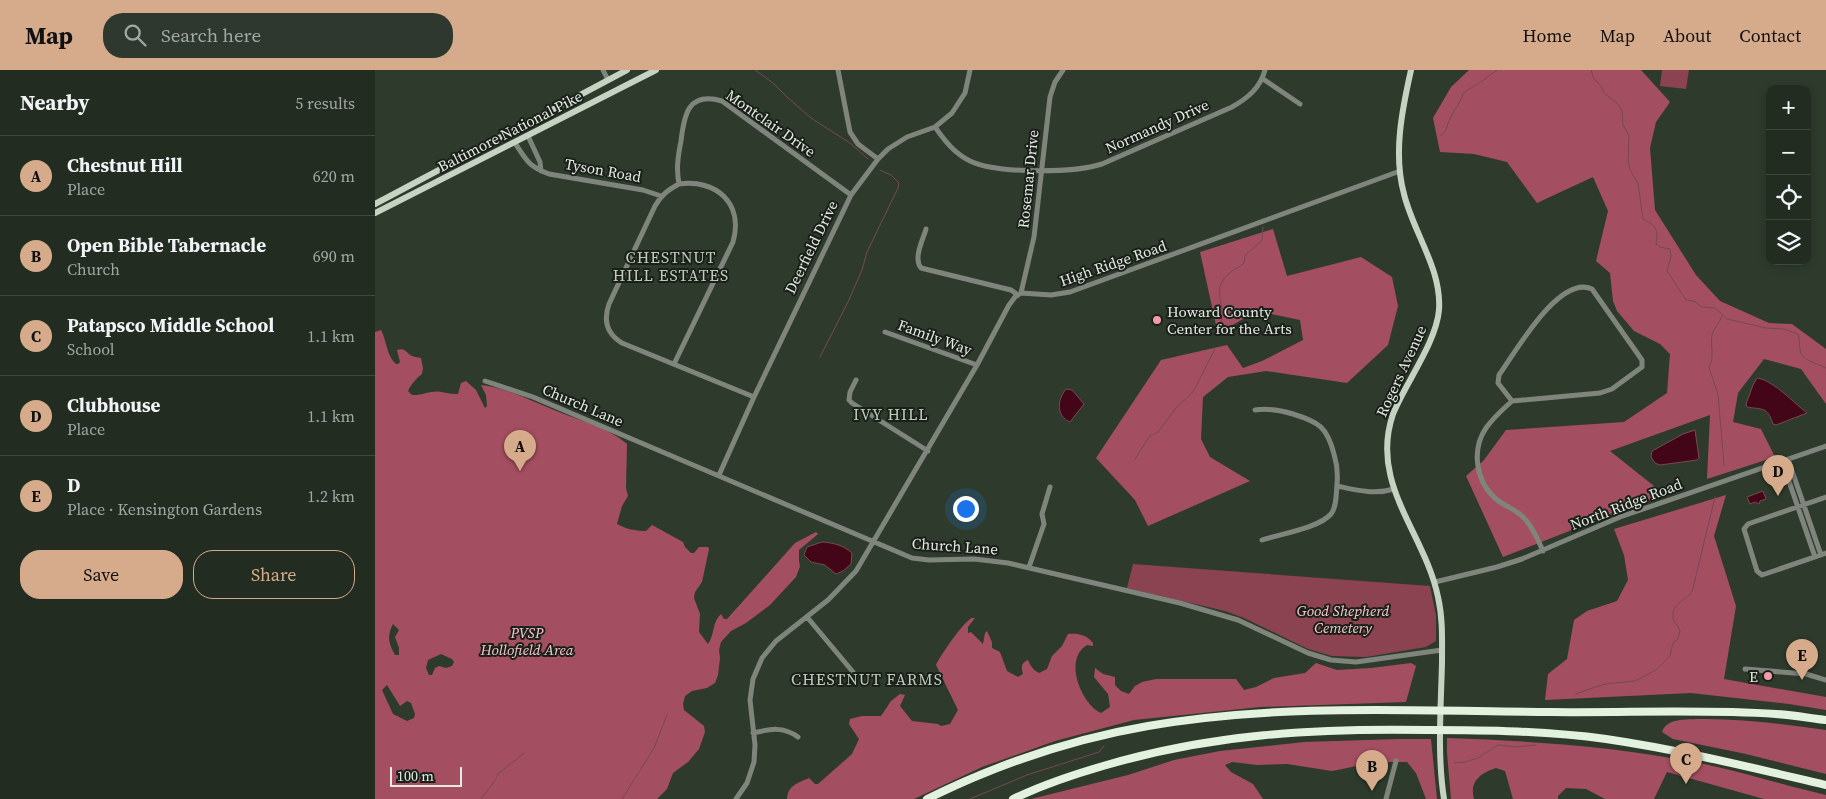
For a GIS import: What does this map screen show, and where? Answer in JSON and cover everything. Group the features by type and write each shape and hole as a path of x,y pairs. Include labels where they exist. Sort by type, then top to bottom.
{"highway":[{"path":"927,799 1014,762 1082,741 1148,726 1227,716 1380,710 1712,711 1778,714 1826,720"},
{"path":"1013,799 1087,771 1158,751 1255,735 1328,730 1468,730 1554,734 1653,747 1826,781"},
{"path":"1764,770 1826,785"}],"main road":[{"name":"Baltimore National Pike","path":"375,204 627,70"},
{"name":"Baltimore National Pike","path":"375,213 656,70"},
{"name":"Rogers Avenue","path":"1411,70 1401,125 1400,171 1406,203 1435,276 1439,302 1438,318 1433,332 1397,404 1389,427 1386,454 1393,489 1435,582 1441,611 1440,744 1444,799"}],"street":[{"path":"603,70 608,80"},
{"path":"838,70 850,132 858,144 878,159"},
{"name":"Deerfield Drive","path":"719,475 851,194 878,159 897,142 935,127 952,113 960,102 968,82 970,70"},
{"name":"Rosemar Drive","path":"1020,294 1033,244 1050,97 1055,82 1063,70"},
{"name":"Normandy Drive","path":"935,127 953,150 976,164 1041,171 1073,170 1103,164 1232,107 1250,96 1263,79 1265,70"},
{"path":"1263,79 1300,104"},
{"name":"Montclair Drive","path":"679,184 677,163 685,117 691,106 710,98 728,104 851,194"},
{"path":"528,136 540,162 541,170"},
{"name":"Tyson Road","path":"515,143 531,166 549,174 643,190 661,196"},
{"name":"High Ridge Road","path":"926,229 918,257 918,264 921,268 1020,294 1059,295 1400,171"},
{"path":"675,364 733,242 736,227 727,198 720,192 705,185 679,184 661,196 609,304 605,318 608,329 616,339 675,364 754,397"},
{"path":"1512,400 1499,385 1498,379 1513,355 1549,306 1574,288 1583,286 1591,289 1642,360 1641,368 1612,389 1600,393 1512,400 1485,429 1477,449 1479,473 1489,492 1497,500 1516,511 1531,527 1543,551"},
{"path":"736,799 747,784 754,762 750,700 756,669 762,658 776,641 847,582 860,565 928,451 1009,305 1020,294"},
{"name":"Family Way","path":"885,332 977,365"},
{"path":"856,380 850,392 849,400 852,403 928,451"},
{"name":"Church Lane","path":"485,381 533,397 719,475 873,543 921,560 974,559 1029,567 1229,616 1308,653 1331,660 1356,662 1442,650"},
{"path":"1255,410 1281,410 1313,420 1325,430 1331,443 1337,466 1337,486 1333,510 1326,519 1262,540"},
{"name":"North Ridge Road","path":"1435,582 1497,567 1543,551 1620,517 1826,446"},
{"path":"1785,460 1801,505 1821,555 1765,575 1757,572 1744,527 1747,524 1801,505 1826,497"},
{"path":"1337,486 1375,492 1393,489"},
{"path":"1029,567 1044,524 1042,514 1050,487"},
{"path":"807,616 853,672"},
{"path":"1745,669 1806,674 1826,680"},
{"path":"753,733 779,729 792,732 798,737"},
{"path":"1386,799 1396,761"}],"green space":[{"path":"1469,70 1641,70 1670,102 1656,122 1650,148 1655,210 1696,275 1720,301 1769,323 1792,324 1826,349 1826,404 1801,369 1764,359 1738,393 1733,422 1761,429 1775,457 1707,479 1710,415 1610,451 1664,494 1503,557 1466,476 1484,460 1506,430 1624,422 1667,393 1670,354 1660,344 1634,331 1617,311 1613,301 1610,273 1596,261 1608,211 1593,177 1537,203 1507,162 1474,154 1440,152 1433,118 1451,87"},
{"path":"1662,70 1689,70 1686,89 1660,86"},
{"path":"1273,229 1287,276 1361,257 1392,277 1398,306 1388,345 1347,383 1266,371 1228,377 1203,397 1201,439 1210,457 1250,481 1148,526 1135,500 1096,458 1161,360 1227,345 1243,368 1262,361 1303,340 1300,320 1257,311 1229,327 1216,325 1200,252"},
{"name":"PVSP Hollofield Area","path":"381,330 388,352 396,364 400,362 397,350 400,349 411,356 421,358 422,374 414,381 408,391 412,395 430,392 458,394 461,383 466,381 476,390 485,408 487,406 486,395 481,385 519,395 592,424 611,433 627,444 626,488 628,496 622,506 617,524 642,531 646,531 652,525 683,542 691,553 694,553 699,547 708,547 702,582 695,592 694,598 700,614 699,632 708,644 716,621 721,614 724,619 727,619 795,543 816,532 818,534 799,550 800,566 796,577 770,605 746,623 731,631 721,642 718,675 715,683 707,688 692,691 685,696 684,710 704,726 705,732 699,749 688,762 673,773 667,789 657,799 375,799 375,332","holes":["393,624 399,630 395,637 399,648 399,655 395,655 390,643 389,636","441,654 452,659 454,662 452,666 446,668 439,666 435,668 432,675 429,675 426,668 428,660","387,685 400,706 407,701 411,703 415,714 414,718 407,721 393,714 382,690"]},
{"path":"1726,495 1714,536 1736,606 1724,679 1826,697 1826,710 1691,693 1545,700 1548,674 1567,659 1574,620 1587,611 1617,601 1628,580 1624,555 1614,529"},
{"name":"Good Shepherd Cemetery","path":"1133,564 1430,586 1436,616 1436,641 1426,647 1366,657 1332,656 1308,649 1244,618 1225,611 1127,588"},
{"path":"972,618 975,618 968,627 968,633 971,632 983,644 987,631 992,642 992,648 1000,652 1007,671 1018,677 1023,674 1022,666 1028,660 1039,673 1047,669 1052,656 1062,646 1068,634 1079,634 1088,638 1093,643 1093,646 1087,645 1080,652 1076,660 1077,681 1087,701 1101,713 1110,707 1108,694 1094,677 1095,668 1103,674 1115,677 1115,685 1121,691 1129,694 1135,686 1142,682 1156,679 1236,679 1244,690 1256,687 1274,678 1305,673 1316,663 1337,670 1411,663 1416,666 1406,702 1260,707 1134,720 1055,741 982,767 914,799 787,799 789,791 794,785 809,778 815,784 818,784 852,754 859,739 849,724 850,719 862,716 881,716 891,701 900,694 905,695 900,706 912,721 941,726 950,724 958,710 936,665 958,632"},
{"path":"1696,719 1745,720 1826,730 1826,774 1746,754 1673,739 1662,732 1664,727 1672,722"},
{"path":"1447,738 1571,745 1663,756 1743,773 1826,795 1826,799 1764,799 1667,772 1654,799 1605,799 1586,789 1566,788 1558,796 1558,799 1513,799 1505,771 1496,768 1486,772 1477,779 1473,787 1474,799 1451,799"},
{"path":"1431,739 1437,799 1426,799 1416,773 1407,762 1377,762 1332,771 1287,764 1257,765 1232,762 1225,765 1231,772 1253,784 1263,799 1031,799 1128,775 1174,760 1220,751 1304,742"}],"shaded area":[{"path":"1757,378 1776,387 1807,413 1776,425 1773,424 1769,414 1764,410 1747,407 1746,404"},
{"path":"1066,389 1072,390 1084,404 1070,422 1062,416 1059,407"},
{"path":"1695,430 1699,458 1697,460 1660,465 1655,463 1651,457 1652,451 1683,434"},
{"path":"1763,491 1766,499 1760,501 1759,504 1755,502 1750,504 1747,497"},
{"path":"822,542 838,545 849,550 852,553 851,564 836,574 825,565 811,562 804,555 807,547"}],"waterway":[{"path":"755,70 773,83 811,118 850,143 868,159"},
{"path":"1440,136 1446,130 1463,93 1497,70"},
{"path":"1591,70 1594,79 1601,86 1604,93 1618,104 1622,111 1623,125 1629,136 1628,161 1630,170 1638,183 1643,219 1654,226 1657,235 1656,244 1670,249 1671,257 1667,271 1686,300 1694,301 1702,307 1715,308 1727,319 1766,328 1783,329 1798,334 1801,354 1826,368"},
{"path":"820,357 848,302 862,270 867,252 898,188 899,183 891,175 880,170"},
{"path":"1221,322 1222,308 1219,292 1222,281 1229,273 1244,263 1245,256 1262,240 1263,227"},
{"path":"1722,316 1712,335 1712,359 1709,367 1718,395 1724,465"},
{"path":"1135,459 1149,437 1158,432 1176,408 1193,392 1215,349"},
{"path":"1575,694 1605,684 1635,681 1656,670 1670,656 1673,643 1678,639 1680,631 1674,621 1673,611 1692,592 1715,497"},
{"path":"622,799 654,748 667,715"},
{"path":"1454,763 1478,758 1498,745 1516,747 1536,745"},
{"path":"970,799 1027,775 1099,752 1104,746"},
{"path":"481,799 498,774 524,753"}],"place":[{"name":"Howard County Center for the Arts","path":"1157,320"},
{"name":"Chestnut Hill","path":"520,471"},
{"name":"Clubhouse","path":"1778,496"},
{"name":"E","path":"1768,676"},
{"name":"D","path":"1802,680"},
{"name":"Patapsco Middle School","path":"1686,784"},
{"name":"Open Bible Tabernacle","path":"1372,791"}],"district":[{"name":"CHESTNUT HILL ESTATES","path":"671,266"},
{"name":"IVY HILL","path":"891,414"},
{"name":"CHESTNUT FARMS","path":"867,679"}]}
